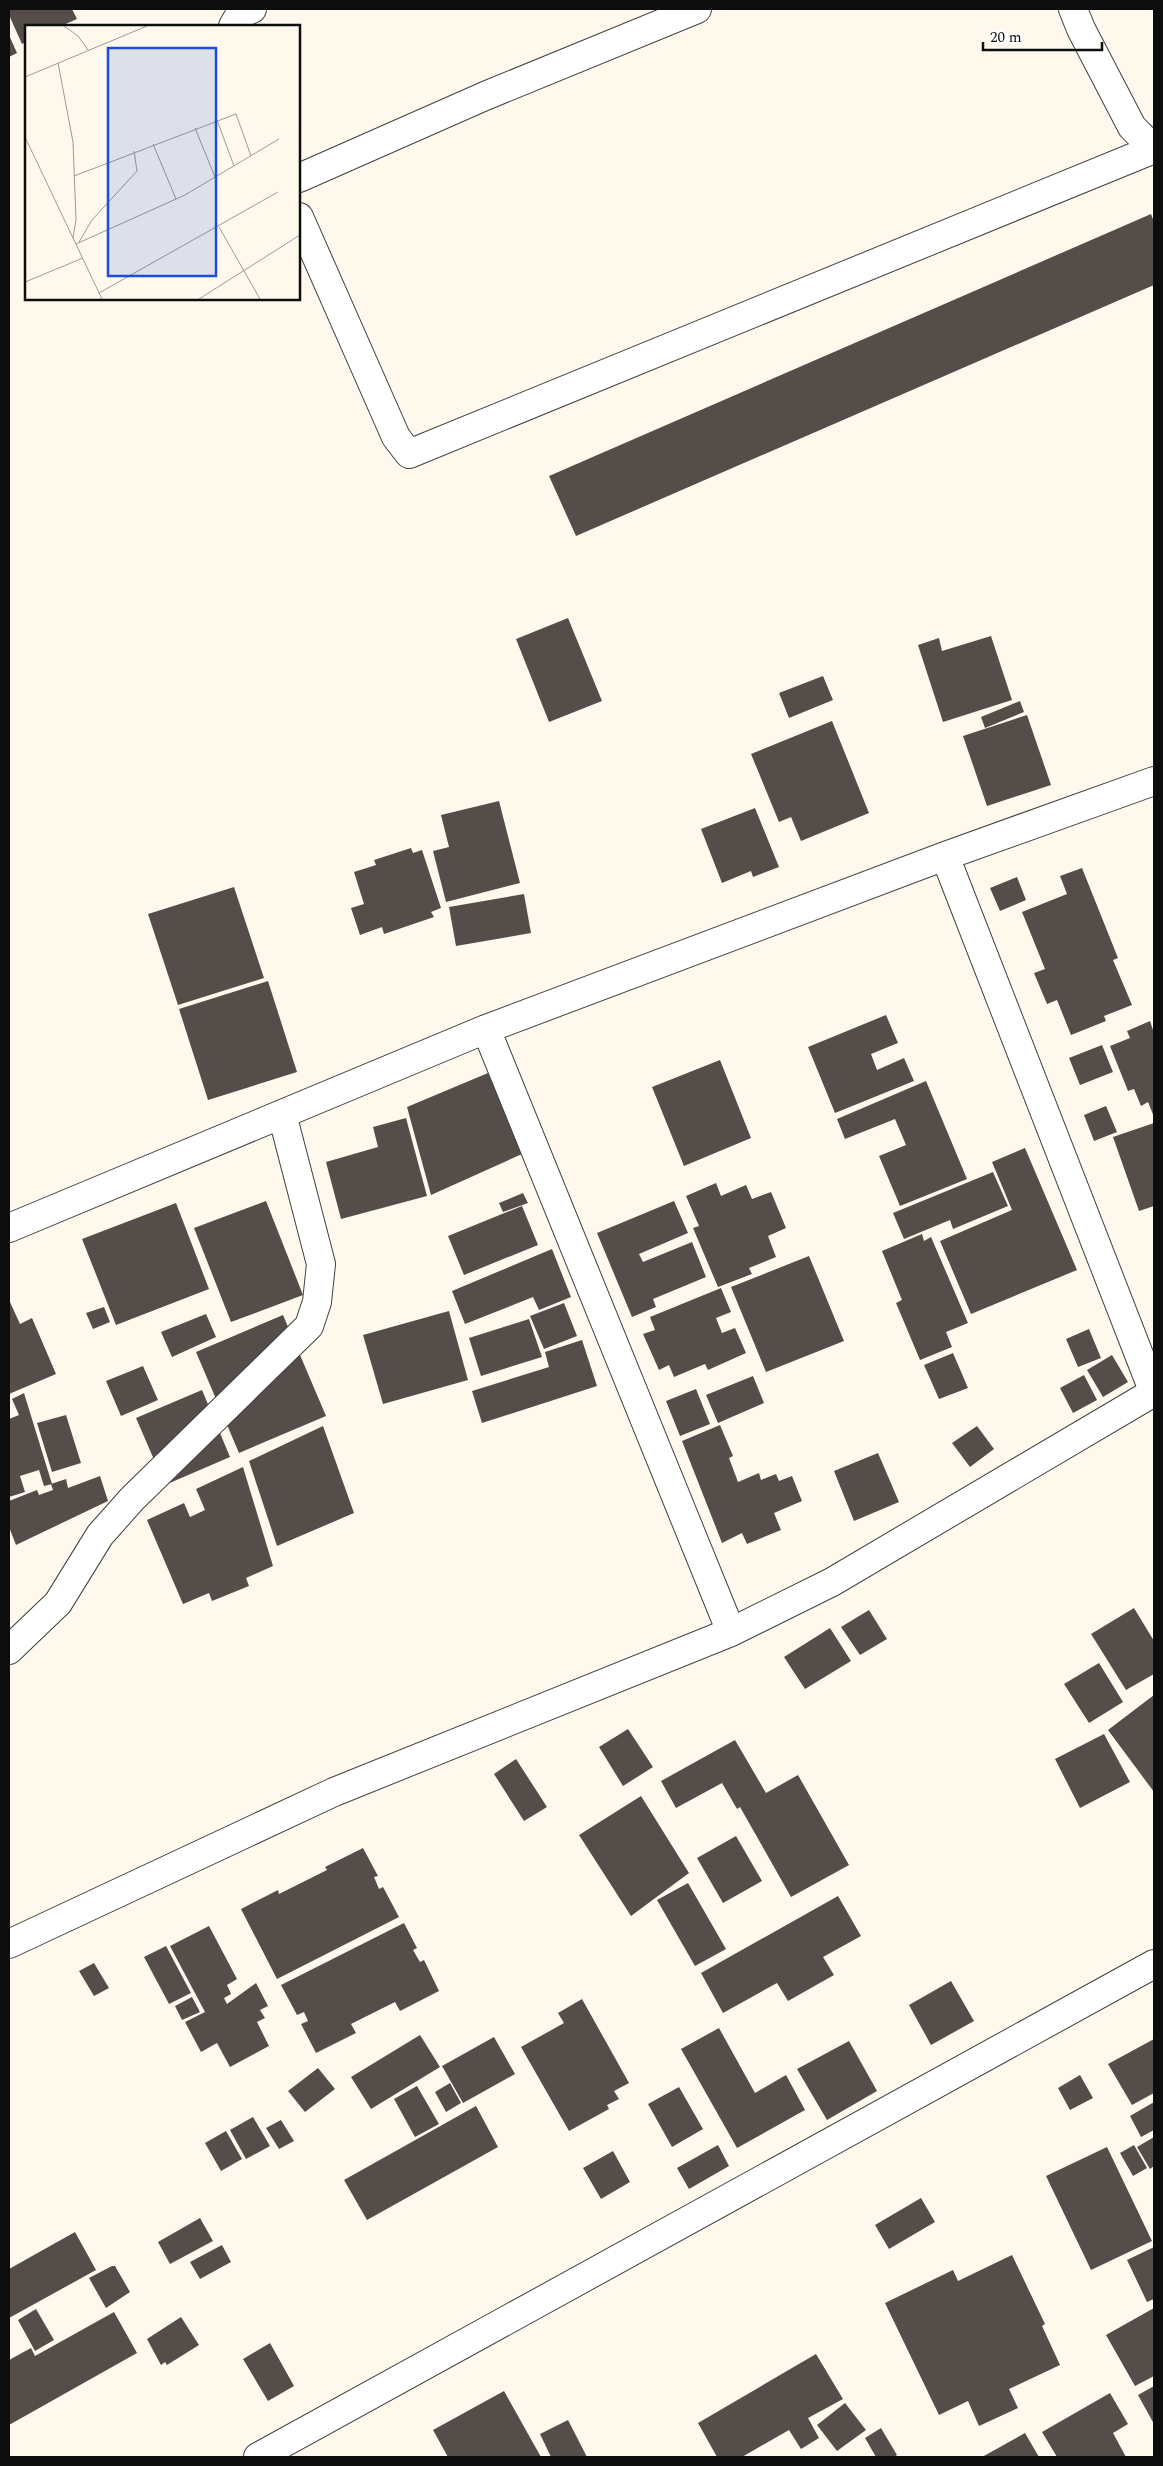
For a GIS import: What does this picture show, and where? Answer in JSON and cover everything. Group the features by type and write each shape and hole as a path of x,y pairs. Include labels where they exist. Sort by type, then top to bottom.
{"street":[{"path":"234,25 240,14 252,9"},
{"path":"300,178 485,96 698,9"},
{"path":"300,218 396,437 410,454 1154,149 1132,128 1081,29 1073,9"},
{"path":"9,1228 486,1029 945,856 1154,781"},
{"path":"9,1944 334,1792 731,1632 832,1582 1154,1393 945,856"},
{"path":"486,1029 731,1632"},
{"path":"9,1650 58,1603 100,1535 126,1506 309,1326 318,1302 321,1264 282,1114"},
{"path":"258,2457 1154,1964"}],"building":[{"path":"9,9 72,9 77,19 63,25 25,25 25,42 22,44 9,15"},
{"path":"9,35 17,53 9,57"},
{"path":"1151,214 1154,222 1154,285 576,536 549,476"},
{"path":"568,618 602,701 549,722 516,639"},
{"path":"991,636 1012,700 943,722 918,645 939,638 942,651"},
{"path":"823,676 833,700 789,718 779,693"},
{"path":"1020,701 1024,712 985,728 981,717"},
{"path":"1027,715 1051,785 987,806 963,736"},
{"path":"832,721 869,813 801,841 791,817 779,822 751,754"},
{"path":"499,801 520,883 446,902 433,851 449,847 441,815"},
{"path":"755,808 779,867 753,877 751,871 722,883 701,829"},
{"path":"411,848 413,853 422,850 441,908 431,912 434,917 384,934 382,927 360,935 351,908 364,904 354,872 376,865 374,860"},
{"path":"1082,868 1118,958 1113,960 1132,1005 1104,1016 1106,1021 1071,1035 1057,1000 1047,1004 1034,973 1045,969 1022,912 1067,894 1060,876"},
{"path":"1017,877 1026,900 1000,911 990,888"},
{"path":"234,887 264,978 178,1005 148,914"},
{"path":"524,894 531,933 456,946 449,907"},
{"path":"268,981 297,1072 208,1100 179,1009"},
{"path":"886,1015 898,1043 871,1054 877,1070 904,1058 914,1081 835,1113 808,1047"},
{"path":"1150,1021 1154,1033 1154,1117 1148,1102 1141,1106 1134,1089 1128,1091 1110,1046 1130,1038 1127,1031"},
{"path":"1102,1045 1113,1072 1080,1085 1069,1058"},
{"path":"720,1060 751,1138 684,1166 652,1087"},
{"path":"488,1073 522,1154 431,1195 407,1107"},
{"path":"926,1081 967,1179 900,1206 879,1156 906,1145 895,1119 845,1139 837,1119"},
{"path":"1106,1106 1117,1132 1094,1141 1084,1115"},
{"path":"406,1118 427,1196 341,1219 326,1162 378,1147 373,1127"},
{"path":"1154,1123 1154,1206 1139,1211 1113,1137"},
{"path":"1025,1148 1077,1270 971,1314 940,1241 1012,1210 992,1162"},
{"path":"993,1172 1008,1206 953,1229 950,1220 904,1239 893,1213"},
{"path":"716,1183 721,1196 746,1185 752,1199 771,1192 786,1228 768,1236 776,1257 749,1268 752,1274 718,1287 693,1228 699,1226 686,1196"},
{"path":"523,1193 528,1203 503,1212 499,1203"},
{"path":"266,1201 303,1295 231,1322 194,1228"},
{"path":"674,1201 688,1233 639,1254 643,1262 692,1242 706,1277 653,1299 656,1307 632,1317 597,1233"},
{"path":"176,1203 209,1289 116,1325 82,1239"},
{"path":"522,1206 538,1245 464,1275 448,1236"},
{"path":"922,1234 924,1241 931,1237 968,1323 946,1332 952,1347 920,1360 896,1303 902,1300 882,1251"},
{"path":"552,1249 571,1297 539,1310 533,1297 465,1324 452,1291"},
{"path":"809,1256 844,1341 766,1372 731,1287"},
{"path":"721,1288 731,1312 716,1318 722,1333 735,1328 746,1353 708,1370 705,1364 674,1377 669,1365 659,1370 643,1334 655,1330 650,1317"},
{"path":"9,1303 20,1324 32,1318 56,1374 9,1394"},
{"path":"564,1303 577,1336 544,1349 530,1316"},
{"path":"104,1307 110,1322 93,1329 86,1313"},
{"path":"449,1311 468,1380 383,1404 363,1335"},
{"path":"206,1314 216,1337 172,1357 161,1332"},
{"path":"283,1315 326,1416 239,1453 196,1352"},
{"path":"529,1319 542,1357 481,1376 469,1338"},
{"path":"1089,1329 1101,1358 1078,1367 1066,1339"},
{"path":"582,1340 597,1386 482,1423 472,1391 549,1367 545,1352"},
{"path":"953,1353 968,1388 939,1399 924,1365"},
{"path":"1112,1355 1128,1382 1103,1397 1087,1370"},
{"path":"143,1366 158,1400 121,1416 106,1381"},
{"path":"1084,1375 1097,1400 1073,1413 1060,1388"},
{"path":"753,1376 764,1403 718,1423 706,1395"},
{"path":"696,1389 710,1424 680,1436 666,1401"},
{"path":"202,1390 230,1457 165,1485 136,1418"},
{"path":"24,1393 52,1484 44,1486 39,1470 20,1476 25,1492 9,1497 9,1419 19,1415 12,1399"},
{"path":"66,1415 81,1463 52,1472 37,1423"},
{"path":"720,1425 733,1456 729,1458 738,1482 759,1473 761,1480 776,1474 779,1481 792,1476 802,1501 774,1513 781,1530 747,1544 742,1533 722,1543 682,1441"},
{"path":"323,1426 354,1513 277,1546 249,1461"},
{"path":"977,1426 994,1449 970,1467 952,1443"},
{"path":"878,1453 899,1502 854,1521 834,1471"},
{"path":"243,1467 273,1566 246,1578 249,1586 212,1601 209,1593 183,1604 147,1520 184,1503 190,1517 205,1510 196,1489"},
{"path":"100,1476 108,1501 16,1545 9,1527 9,1501 37,1490 39,1495 53,1490 51,1484 66,1479 68,1488"},
{"path":"1134,1608 1154,1641 1154,1674 1126,1690 1091,1634"},
{"path":"869,1610 887,1639 860,1655 841,1627"},
{"path":"830,1628 851,1661 805,1689 784,1657"},
{"path":"1099,1663 1123,1702 1089,1723 1064,1684"},
{"path":"1154,1695 1154,1792 1108,1730"},
{"path":"628,1729 653,1767 623,1786 599,1747"},
{"path":"1104,1734 1130,1782 1080,1808 1055,1759"},
{"path":"735,1740 766,1793 798,1775 849,1865 791,1897 740,1807 737,1809 722,1783 676,1808 661,1781"},
{"path":"516,1759 547,1807 524,1821 494,1774"},
{"path":"641,1796 689,1873 631,1916 579,1835"},
{"path":"736,1836 762,1881 723,1903 697,1858"},
{"path":"363,1848 378,1876 374,1877 379,1889 383,1887 399,1917 277,1979 241,1909 278,1890 279,1894 327,1870 325,1867"},
{"path":"688,1883 726,1949 695,1966 657,1900"},
{"path":"838,1896 861,1936 823,1957 834,1975 788,2001 777,1983 723,2013 701,1973"},
{"path":"404,1923 417,1948 413,1950 420,1962 424,1960 439,1991 400,2011 395,2002 351,2024 356,2033 316,2053 301,2024 308,2021 304,2012 297,2015 281,1985"},
{"path":"209,1926 237,1979 227,1985 231,1994 224,1998 227,2004 256,1983 268,2006 260,2010 265,2018 257,2022 269,2046 230,2067 217,2043 201,2052 185,2022 205,2012 170,1946"},
{"path":"166,1946 191,1993 169,2004 144,1957"},
{"path":"94,1963 109,1988 94,1996 79,1971"},
{"path":"951,1981 974,2021 931,2045 909,2005"},
{"path":"192,1997 200,2012 182,2020 175,2006"},
{"path":"582,1999 629,2083 614,2091 619,2099 607,2105 609,2109 569,2131 521,2047 564,2023 558,2013"},
{"path":"719,2028 755,2093 786,2075 805,2110 737,2148 681,2049"},
{"path":"420,2035 440,2067 371,2109 351,2077"},
{"path":"494,2037 515,2074 463,2103 442,2066"},
{"path":"1154,2039 1154,2093 1132,2105 1108,2064"},
{"path":"849,2041 877,2091 827,2120 797,2069"},
{"path":"318,2068 335,2089 305,2112 288,2091"},
{"path":"1080,2075 1093,2098 1070,2110 1058,2088"},
{"path":"450,2083 461,2103 446,2112 435,2092"},
{"path":"417,2086 439,2124 415,2137 394,2099"},
{"path":"679,2087 703,2129 672,2147 648,2104"},
{"path":"1154,2102 1154,2130 1141,2137 1130,2116"},
{"path":"476,2106 498,2147 367,2220 344,2180"},
{"path":"253,2117 270,2146 246,2159 230,2130"},
{"path":"281,2120 294,2141 279,2149 266,2128"},
{"path":"226,2131 242,2159 221,2171 205,2143"},
{"path":"1154,2137 1154,2166 1150,2169 1137,2147"},
{"path":"718,2145 729,2166 689,2189 677,2168"},
{"path":"1134,2145 1147,2168 1133,2176 1120,2153"},
{"path":"1107,2147 1152,2241 1091,2270 1046,2176"},
{"path":"613,2151 630,2182 601,2199 583,2168"},
{"path":"921,2198 935,2222 889,2249 875,2225"},
{"path":"200,2218 213,2241 170,2264 158,2242"},
{"path":"75,2232 96,2270 9,2318 9,2269"},
{"path":"222,2245 231,2262 200,2279 190,2262"},
{"path":"1154,2247 1154,2299 1147,2302 1127,2260"},
{"path":"1012,2255 1045,2324 1042,2326 1060,2365 1009,2389 1018,2408 979,2426 968,2401 939,2415 885,2303 953,2270 958,2281"},
{"path":"115,2266 130,2292 106,2308 89,2278"},
{"path":"1154,2308 1154,2376 1135,2386 1106,2335"},
{"path":"36,2309 54,2340 35,2351 18,2320"},
{"path":"114,2312 137,2353 9,2425 9,2360 31,2348 35,2356"},
{"path":"181,2317 199,2345 167,2365 165,2362 161,2365 147,2339"},
{"path":"270,2343 294,2386 268,2401 243,2359"},
{"path":"816,2354 843,2399 808,2418 819,2438 801,2449 789,2430 742,2457 717,2457 698,2423"},
{"path":"1154,2386 1154,2424 1138,2395"},
{"path":"504,2391 541,2457 448,2457 433,2430"},
{"path":"1110,2393 1128,2424 1113,2433 1126,2457 1057,2457 1042,2432"},
{"path":"845,2403 866,2430 837,2451 817,2425"},
{"path":"568,2420 587,2457 551,2457 540,2434"},
{"path":"881,2428 897,2455 894,2457 876,2457 865,2438"},
{"path":"1025,2433 1039,2457 982,2457"}]}
